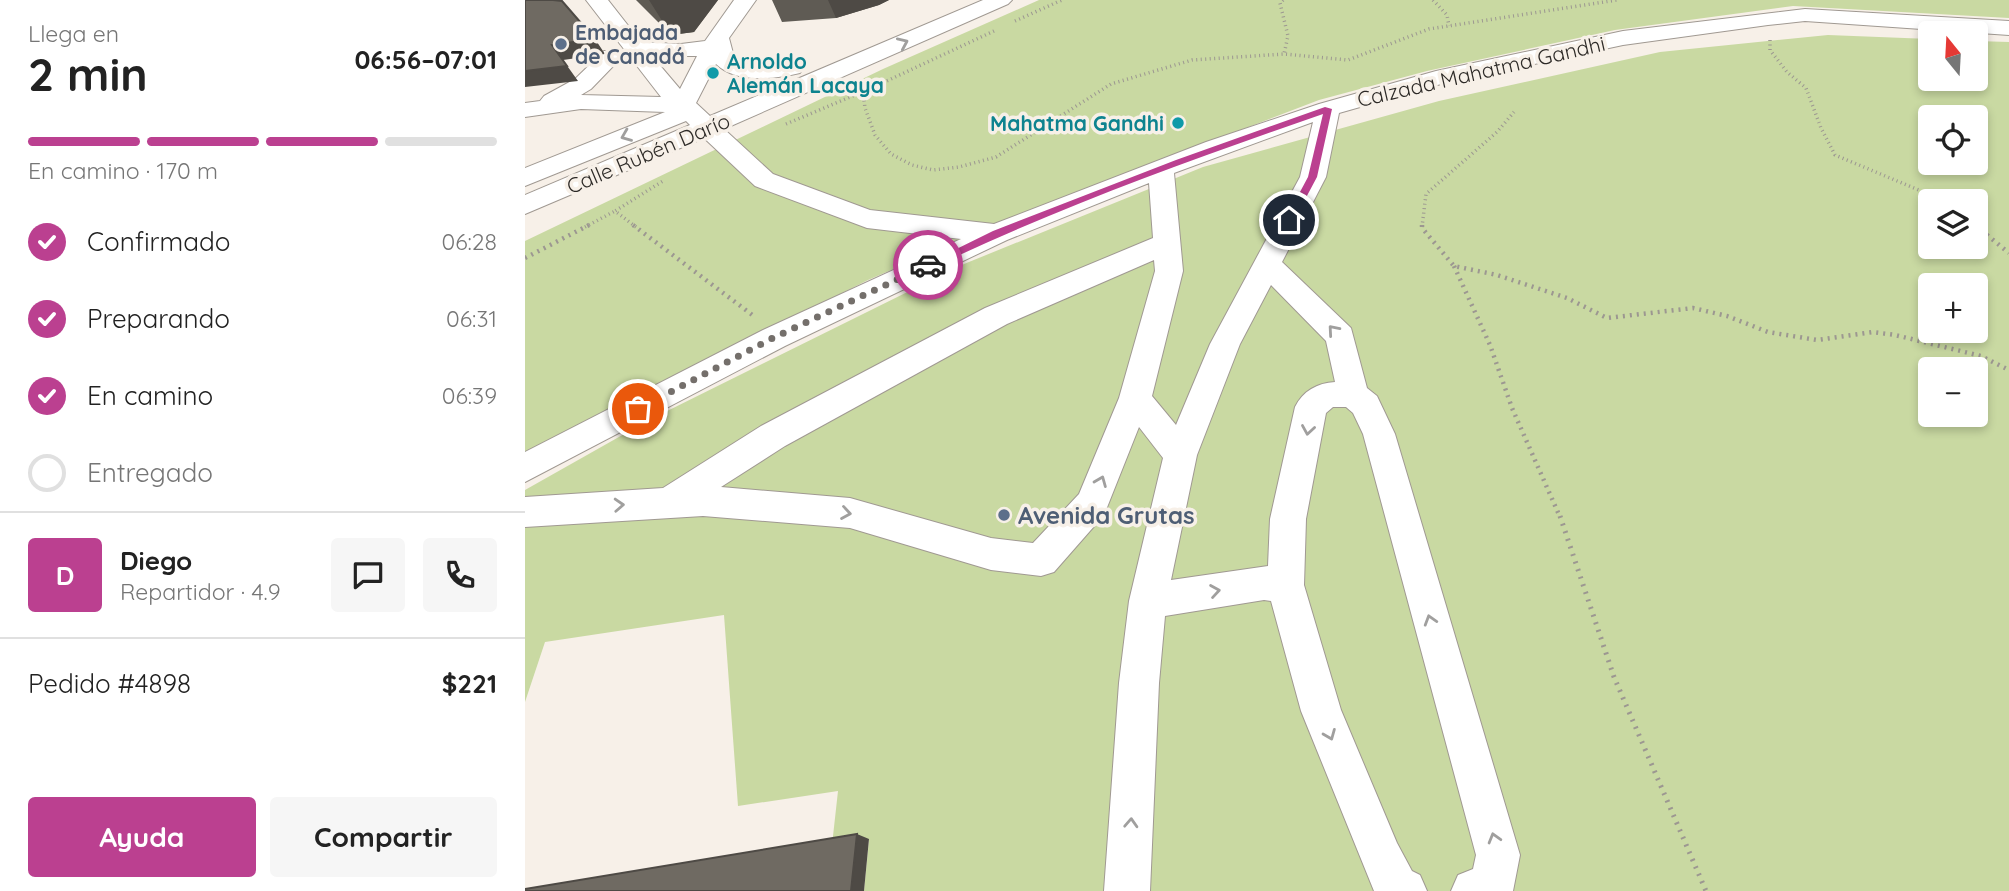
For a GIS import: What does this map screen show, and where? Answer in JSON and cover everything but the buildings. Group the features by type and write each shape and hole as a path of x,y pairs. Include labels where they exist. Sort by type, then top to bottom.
{"street":[{"path":"597,0 651,72 764,180 867,219 997,233"},
{"path":"693,114 716,43 745,0"},
{"name":"Calle Rubén Darío","path":"525,205 693,114 792,68 957,0"},
{"name":"Calle Rubén Darío","path":"525,178 1002,0"},
{"name":"Calzada Mahatma Gandhi","path":"525,468 773,338 997,233 1161,169 1328,109 1436,78 1623,38 1767,18 1805,15 2009,28"},
{"path":"636,49 681,51 716,43"},
{"path":"716,43 724,60 732,66 754,71 792,68"},
{"path":"531,109 583,84 613,56"},
{"path":"531,109 596,102 693,114"},
{"path":"1127,891 1139,683 1148,601 1180,455 1225,344 1313,177 1328,109"},
{"path":"525,512 703,501 850,513 991,554 1041,560 1092,504 1135,398 1170,271 1161,169"},
{"path":"670,502 773,436 988,320 1167,243"},
{"path":"1266,263 1340,335 1353,394 1366,405 1379,434 1498,855 1492,886 1474,891"},
{"path":"1353,394 1326,395 1311,407 1288,519 1285,585 1321,711 1381,859 1396,887 1404,891"},
{"path":"1135,398 1180,455"},
{"path":"1148,601 1264,583 1285,585"}],"path":[{"path":"1015,22 1062,0"},
{"path":"1283,0 1280,3 1288,36 1284,54"},
{"path":"1433,0 1447,15 1449,26"},
{"path":"863,92 865,108 876,135 891,155 912,165 933,170 959,167 996,157 1111,84 1192,60 1284,54 1348,60 1410,36 1449,26 1617,0"},
{"path":"1767,18 1770,50 1787,72 1806,88 1821,128 1835,155 1918,190"},
{"path":"786,124 863,92 1003,27"},
{"path":"1514,112 1497,132 1426,194 1422,228 1454,266 1490,345 1513,408 1558,510 1614,677 1706,891"},
{"path":"525,258 615,211 663,181"},
{"path":"615,211 757,318 773,338"},
{"path":"1988,236 2009,253"},
{"path":"1454,266 1497,275 1567,298 1607,318 1693,308 1727,316 1768,332 1817,340 1874,332 1895,334 1981,356 2009,370"}],"green space":[{"path":"1039,0 2009,0 2009,18 1793,6 1615,30 1427,71 1319,100 1010,219 868,280 525,458 525,241 883,69"},
{"path":"1828,35 1918,39 1918,91 1988,91 1988,41 2009,42 2009,891 864,891 869,840 832,845 838,791 738,806 724,615 545,642 525,702 525,490 649,420 964,264 1203,167 1439,101 1660,52"}],"way so far":[{"path":"638,409 773,338 928,265"}],"place":[{"name":"Embajada de Canadá","path":"561,44"},
{"name":"Arnoldo Alemán Lacaya","path":"713,73"},
{"name":"Mahatma Gandhi","path":"1178,123"},
{"name":"Avenida Grutas","path":"1004,515"}],"route":[{"path":"928,265 997,233 1179,162 1328,109 1313,177 1289,220"}]}
